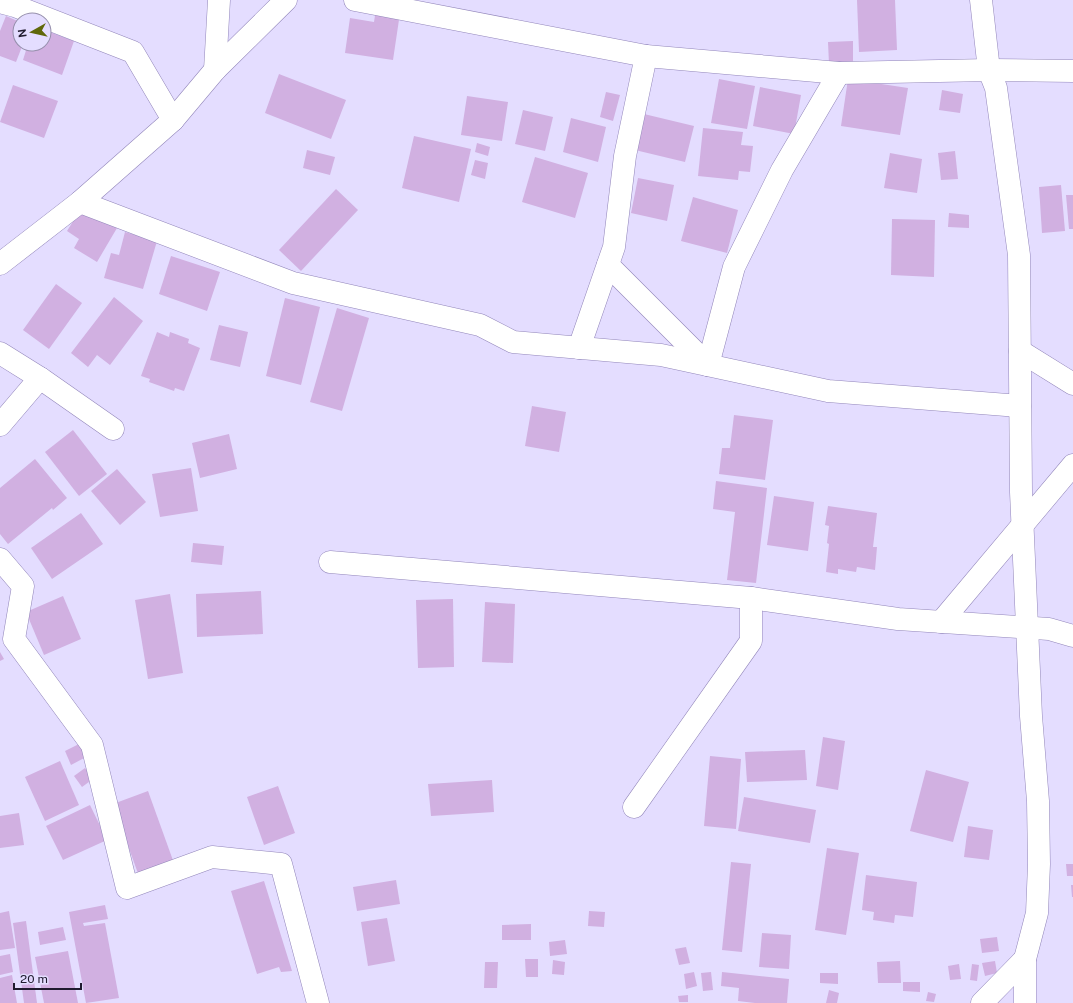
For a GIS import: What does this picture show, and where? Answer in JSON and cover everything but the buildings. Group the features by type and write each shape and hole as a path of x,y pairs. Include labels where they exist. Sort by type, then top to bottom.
{"street":[{"path":"215,70 219,0"},
{"path":"0,264 80,202 173,120 215,70 286,0"},
{"path":"355,0 646,56 839,73 989,70 1073,71"},
{"path":"981,0 989,70 996,88 1019,255 1022,525 1031,716 1038,801 1039,864 1037,913 1025,959 1025,1003"},
{"path":"0,2 15,6 133,52 173,120"},
{"path":"579,348 614,247 625,156 646,56"},
{"path":"708,365 734,267 782,170 839,73"},
{"path":"80,202 293,283 480,325 513,342 661,355 828,391 1020,406"},
{"path":"608,266 708,365"},
{"path":"1020,351 1073,384"},
{"path":"0,353 40,378 113,429"},
{"path":"0,425 40,378"},
{"path":"941,622 1073,465"},
{"path":"0,559 23,586 14,639 92,745 127,888 212,857 281,864 318,1003"},
{"path":"330,562 751,598 898,619 1026,629 1049,629 1073,636"},
{"path":"634,807 751,641 751,598"},
{"path":"982,1003 1025,959"}]}
